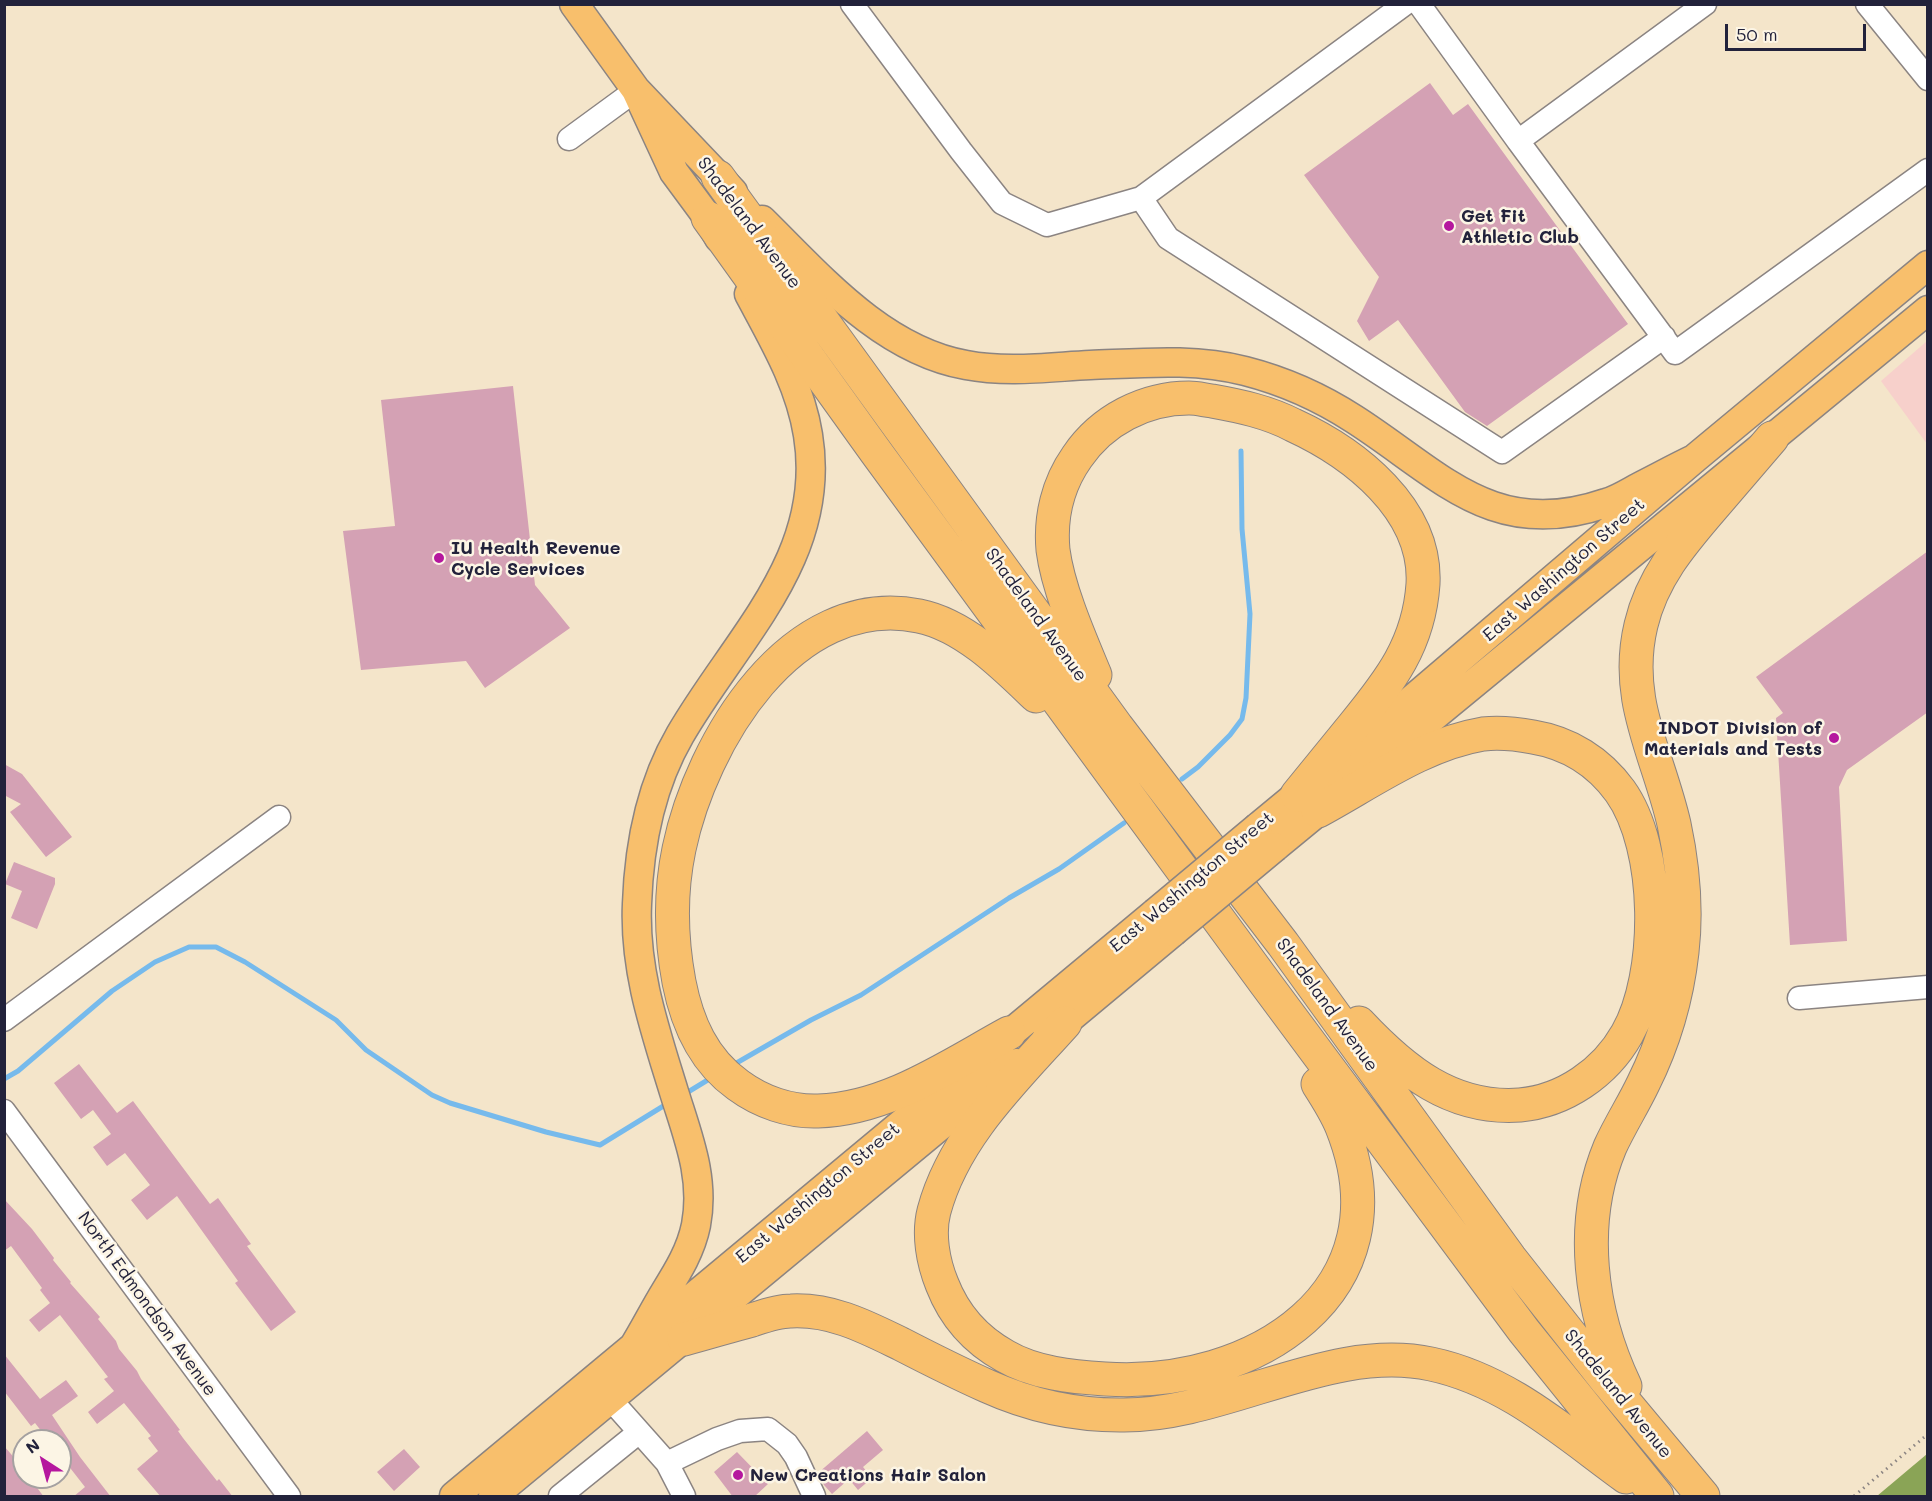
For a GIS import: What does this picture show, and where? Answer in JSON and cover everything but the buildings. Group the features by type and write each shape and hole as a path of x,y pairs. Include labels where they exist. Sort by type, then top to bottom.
{"highway":[{"name":"Shadeland Avenue","path":"718,177 1117,727 1283,944 1510,1258 1703,1497"},
{"name":"Shadeland Avenue","path":"708,218 876,452 1266,984 1524,1331 1655,1497"},
{"path":"1117,727 1081,642 1056,566 1053,549 1053,519 1062,482 1070,466 1091,439 1110,422 1144,405 1169,399 1190,398 1233,404 1293,424 1324,441 1352,461 1396,503 1410,525 1419,549 1423,582 1418,619 1405,655 1308,803"},
{"path":"1651,1435 1629,1395 1609,1348 1597,1304 1592,1262 1594,1208 1607,1157 1664,1036 1675,995 1684,936 1681,859 1672,817 1640,709 1635,680 1636,650 1646,606 1666,565 1772,438"},
{"path":"1009,1033 922,1081 880,1099 852,1106 816,1111 795,1109 770,1103 747,1092 720,1070 704,1050 690,1024 681,994 674,942 673,908 678,853 687,816 695,791 713,752 725,730 753,691 776,666 806,640 839,621 856,616 885,613 919,616 952,629 999,660 1097,753"},
{"path":"1283,944 1390,1054 1417,1074 1441,1089 1474,1103 1512,1107 1529,1105 1558,1096 1576,1087 1609,1059 1627,1035 1640,1003 1648,961 1652,931 1651,897 1638,826 1620,792 1604,772 1580,753 1565,745 1519,734 1485,734 1427,752 1308,803"},
{"path":"1065,1023 986,1113 948,1172 939,1194 933,1223 934,1257 940,1278 957,1313 973,1332 990,1346 1020,1363 1063,1375 1093,1380 1136,1380 1178,1376 1240,1358 1293,1329 1314,1311 1337,1280 1349,1255 1355,1230 1356,1183 1343,1130 1266,984"},
{"path":"684,1339 790,1311 825,1313 858,1323 986,1386 1018,1399 1068,1411 1120,1416 1172,1412 1206,1405 1352,1363 1395,1360 1429,1363 1470,1375 1502,1389 1554,1423 1655,1497"}],"main road":[{"path":"574,4 636,90"},
{"name":"Shadeland Avenue","path":"636,90 718,177"},
{"name":"Shadeland Avenue","path":"636,90 674,172 708,218"},
{"path":"718,177 813,270 864,315 923,352 965,365 1008,369 1192,362 1243,370 1301,390 1332,405 1460,493 1491,506 1524,514 1566,513 1608,503 1694,459"},
{"path":"634,1346 686,1256 696,1225 699,1190 694,1155 650,1011 642,977 636,908 643,840 660,782 693,711 772,597 789,566 802,533 811,482 809,438 796,387 778,348 708,218"},
{"name":"East Washington Street","path":"1308,803 1694,459 1928,266"},
{"name":"East Washington Street","path":"454,1497 1009,1033 1164,923 1308,803 1772,438 1928,310"},
{"name":"East Washington Street","path":"494,1497 912,1147 1065,1023 1164,923"}],"street":[{"path":"852,4 1002,203 1047,225 1141,198 1405,4"},
{"path":"1419,4 1675,353 1928,170"},
{"path":"1518,141 1705,4"},
{"path":"1867,4 1928,79"},
{"path":"569,139 636,90"},
{"path":"1141,198 1168,238 1502,452 1664,337"},
{"path":"4,1020 279,817"},
{"path":"1798,998 1928,987"},
{"name":"North Edmondson Avenue","path":"4,1111 289,1497"},
{"path":"611,1400 667,1463 684,1497"},
{"path":"667,1463 717,1439 740,1431 768,1429 787,1444 796,1457 814,1497"},
{"path":"560,1497 638,1432"}],"path":[{"path":"1854,1497 1928,1434"}],"shaded area":[{"path":"1927,341 1927,444 1881,381"}],"green space":[{"path":"1927,1454 1927,1496 1877,1496"}],"waterway":[{"path":"1182,779 1198,767 1230,735 1242,719 1246,698 1250,614 1242,529 1241,451"},
{"path":"733,1065 811,1020 861,995 1009,898 1059,869 1124,823"},
{"path":"4,1079 18,1071 112,991 155,962 189,947 216,947 245,962 336,1020 366,1050 432,1095 450,1103 546,1132 600,1145 665,1105"},
{"path":"688,1092 711,1078"}],"place":[{"name":"Get Fit Athletic Club","path":"1449,226"},
{"name":"IU Health Revenue Cycle Services","path":"439,558"},
{"name":"INDOT Division of Materials and Tests","path":"1834,738"},
{"name":"New Creations Hair Salon","path":"738,1475"}]}
